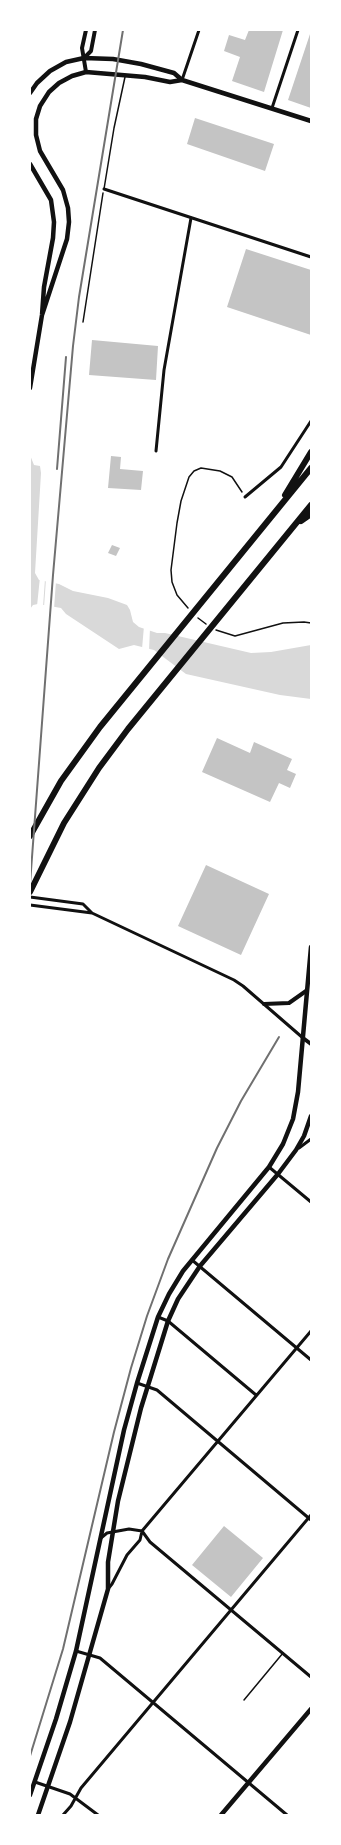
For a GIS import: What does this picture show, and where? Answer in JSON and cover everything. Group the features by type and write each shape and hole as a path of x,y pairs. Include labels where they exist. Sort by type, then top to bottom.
{"highway":[{"path":"275,512 311,452"},
{"path":"30,836 61,781 100,727 311,468"},
{"path":"30,892 64,822 104,761 311,505"},
{"path":"294,527 311,514"}],"main road":[{"path":"30,94 37,83 50,71 66,62 84,58 113,59 141,64 174,72 182,80"},
{"path":"42,315 67,239 69,222 68,208 63,190 40,151 36,135 36,119 40,106 49,92 59,83 72,76 86,72 148,77 170,82 182,80 272,108 311,122"},
{"path":"30,164 46,189 53,211 53,238 44,287 42,315 30,388"},
{"path":"30,1795 56,1719 76,1651 99,1540 137,1383 158,1317 176,1282 192,1260 269,1167 283,1144 293,1119 298,1092 311,947"},
{"path":"38,1815 48,1787 108,1589 108,1562 112,1532 125,1469 147,1386 168,1321 178,1299 200,1266 278,1174 296,1150 304,1136 311,1116"},
{"path":"222,1815 311,1709"}],"street":[{"path":"86,30 82,48 86,72"},
{"path":"84,58 91,51 95,30"},
{"path":"182,80 199,30"},
{"path":"272,108 298,30"},
{"path":"104,189 311,257"},
{"path":"156,451 164,370 191,218"},
{"path":"246,497 281,466 311,421"},
{"path":"30,897 83,904 92,913"},
{"path":"30,905 92,913 234,980 311,1044"},
{"path":"264,1004 289,1003 306,991"},
{"path":"296,1150 311,1138"},
{"path":"269,1167 311,1202"},
{"path":"192,1260 311,1360"},
{"path":"158,1317 168,1321 256,1395"},
{"path":"108,1589 127,1555 140,1540 142,1531 311,1331"},
{"path":"63,1815 81,1788 310,1517 157,1390 137,1383"},
{"path":"99,1540 112,1532 129,1529 142,1531 150,1542 311,1676"},
{"path":"76,1651 100,1658 287,1815"},
{"path":"35,1782 76,1797 98,1815"}],"lane":[{"path":"104,189 114,128 126,75"},
{"path":"244,1700 283,1653"}],"path":[{"path":"83,322 104,189"},
{"path":"189,609 177,595 172,582 171,570 180,509 189,477 194,471 201,468 226,473 236,481 246,497"},
{"path":"198,617 207,625"},
{"path":"212,628 235,636 283,623 304,622 311,624"}],"shaded area":[{"path":"30,455 34,465 40,466 41,473 35,573 39,580 59,584 73,591 108,598 127,605 133,622 139,627 157,633 165,633 251,653 271,652 311,645 311,699 280,695 186,674 154,650 134,645 119,649 66,614 61,608 38,604 33,605 30,609"}],"pier":[{"path":"40,577 45,579 43,607 37,606"},
{"path":"46,579 56,581 54,609 44,607"},
{"path":"144,626 150,628 149,651 142,649"}],"building":[{"path":"249,30 283,30 264,92 232,81 240,57 224,51 229,35 245,40"},
{"path":"311,31 311,108 288,100"},
{"path":"195,118 274,144 265,171 187,144"},
{"path":"246,249 311,270 311,335 227,307"},
{"path":"92,340 158,346 156,380 89,375"},
{"path":"111,456 121,457 120,469 143,471 141,490 108,488"},
{"path":"112,545 120,548 116,556 108,553"},
{"path":"217,738 250,753 254,742 292,759 287,770 296,774 290,788 279,783 270,802 202,772"},
{"path":"206,865 269,894 241,955 178,926"},
{"path":"224,1526 263,1558 231,1597 192,1565"}],"railway":[{"path":"30,884 53,575 73,346 79,297 123,30"},
{"path":"57,469 66,357"},
{"path":"30,1756 63,1649 114,1432 147,1316 168,1259 217,1148 241,1101 279,1037"}]}
